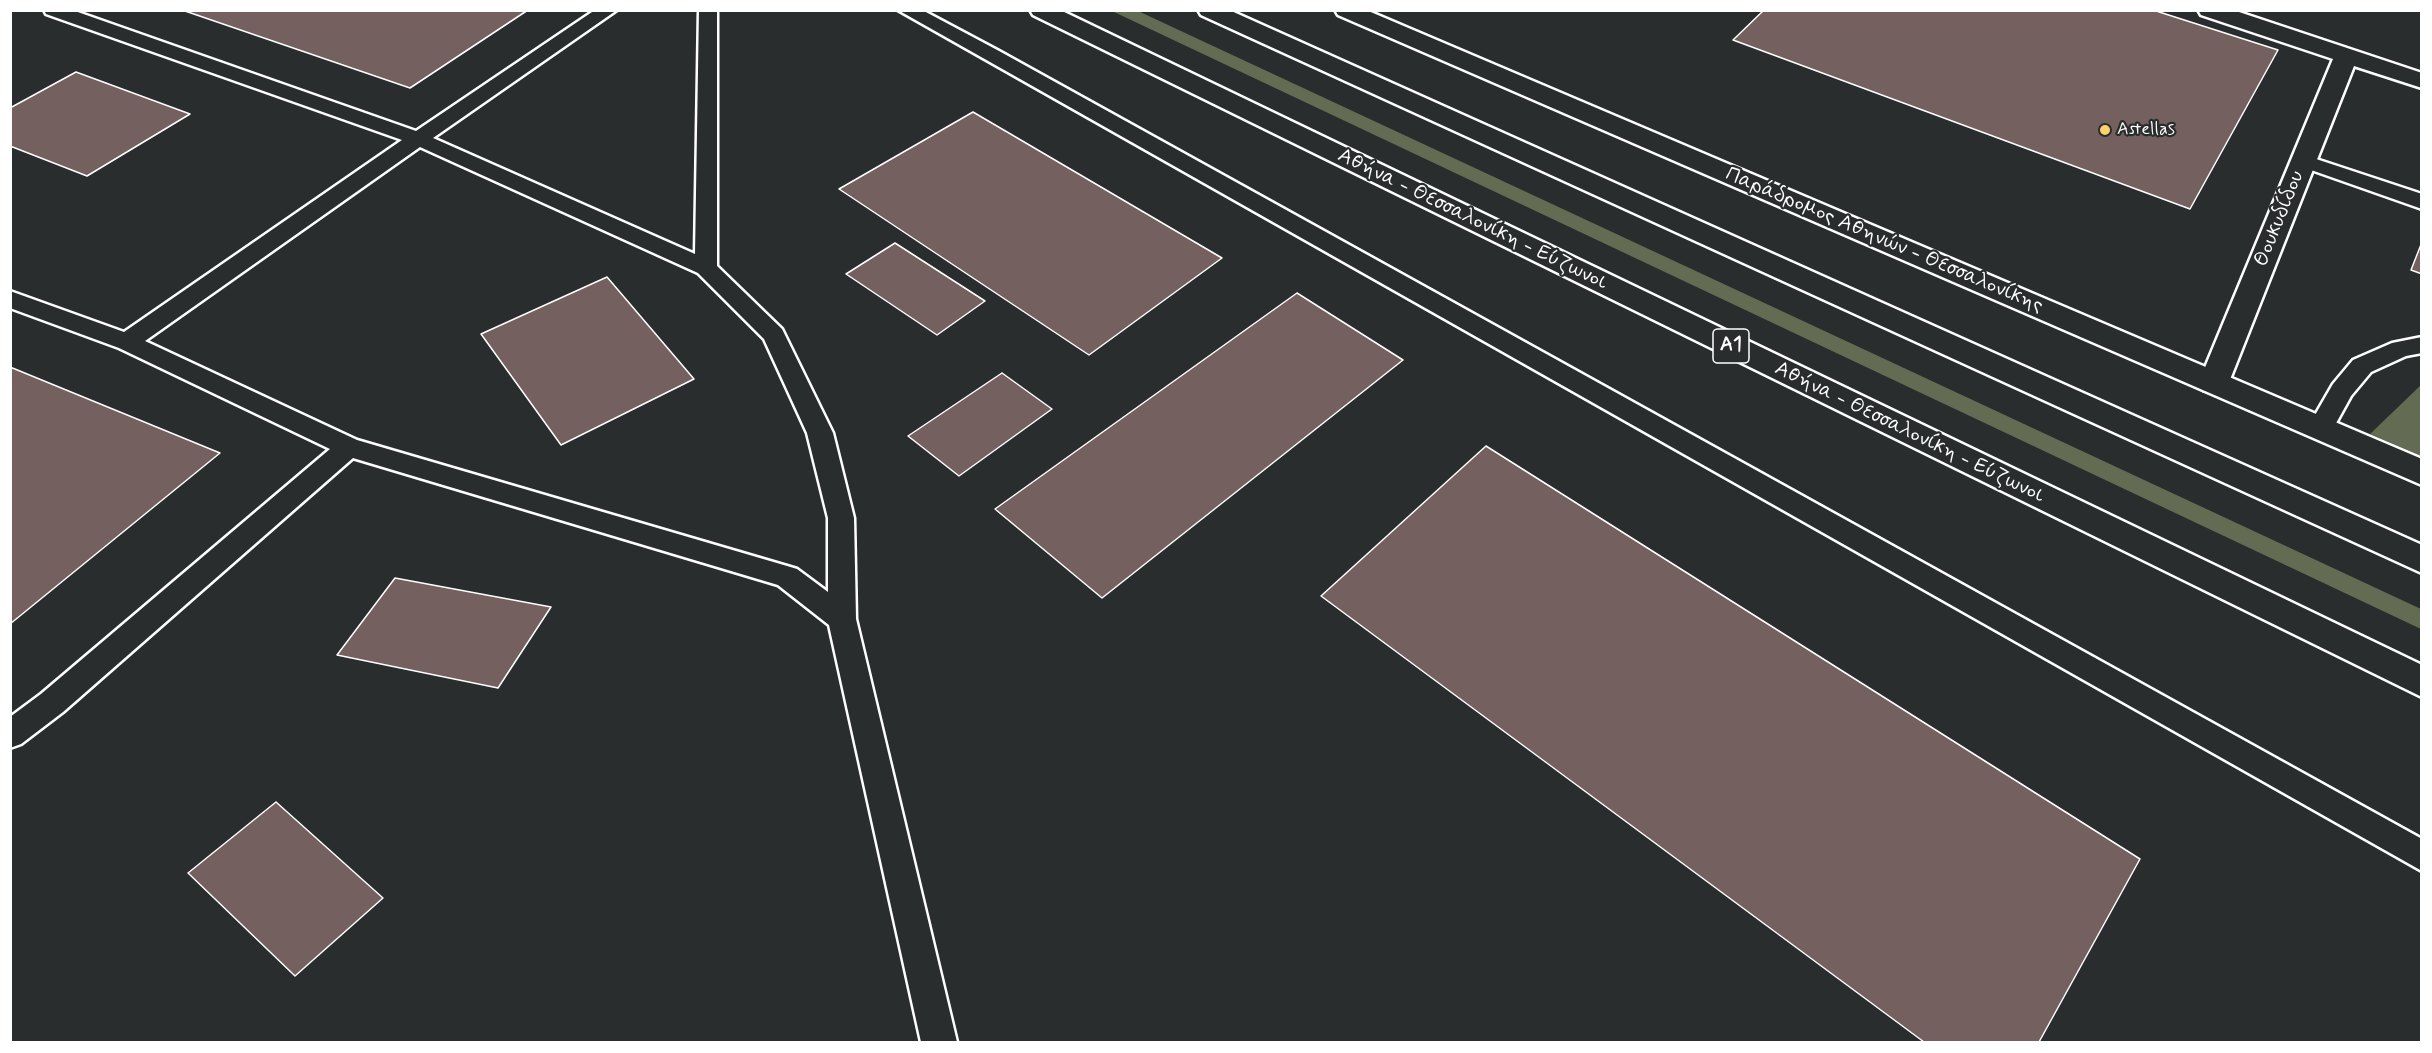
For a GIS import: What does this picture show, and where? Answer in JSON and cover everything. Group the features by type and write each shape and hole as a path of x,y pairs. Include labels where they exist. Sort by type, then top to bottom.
{"main road":[{"name":"Αθήνα - Θεσσαλονίκη - Εύζωνοι","path":"1041,10 2421,682"},
{"path":"1209,10 2421,560"},
{"name":"Παράδρομος Αθηνών - Θεσσαλονίκης","path":"1346,10 2421,473"},
{"path":"2209,10 2421,81"},
{"name":"Θουκυδίδου","path":"2214,382 2346,56"}],"lane":[{"path":"53,10 418,139 706,268 774,335 820,434 841,518 842,619 939,1042"},
{"path":"127,342 608,10"},
{"path":"706,268 708,10"},
{"path":"907,10 1002,61 2421,856"},
{"path":"2304,161 2421,202"},
{"path":"10,299 127,342 349,447 787,577 842,619"},
{"path":"2320,429 2342,390 2362,366 2401,349 2421,345"},
{"path":"10,735 52,703 349,447"}],"green space":[{"path":"1112,11 1138,11 2421,609 2421,629"},
{"path":"2421,385 2421,456 2370,434"}],"building":[{"path":"185,10 528,10 410,88 185,11"},
{"name":"Astellas","path":"1764,10 2153,10 2278,50 2190,209 1733,40"},
{"path":"76,72 190,114 87,176 10,146 10,108"},
{"path":"973,112 1222,258 1089,355 839,189"},
{"path":"2422,242 2422,274 2411,270"},
{"path":"895,243 985,301 937,335 846,274"},
{"path":"607,277 694,379 561,445 481,334"},
{"path":"1297,293 1403,360 1102,598 995,509"},
{"path":"10,367 220,453 10,624"},
{"path":"1002,373 1052,409 959,476 908,436"},
{"path":"1486,446 2140,859 2039,1042 1924,1042 1321,596"},
{"path":"395,578 551,607 498,688 337,655"},
{"path":"276,802 383,898 295,976 188,873"}],"place":[{"name":"Astellas","path":"2105,130"}]}
